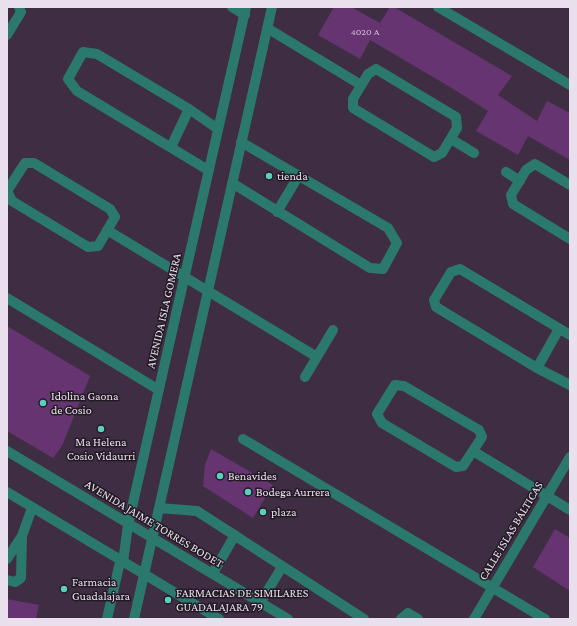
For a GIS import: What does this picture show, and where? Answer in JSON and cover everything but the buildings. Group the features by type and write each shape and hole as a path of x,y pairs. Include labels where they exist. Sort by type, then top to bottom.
{"street":[{"path":"7,35 21,12 19,7"},
{"path":"232,7 246,11"},
{"path":"134,619 272,7"},
{"path":"438,7 570,85"},
{"name":"AVENIDA ISLA GOMERA","path":"107,619 119,566 124,562 128,525 208,170 246,11"},
{"path":"267,28 361,85"},
{"path":"208,170 76,91 68,79 83,52 97,54 189,109 218,129"},
{"path":"376,69 456,117 457,128 442,154 434,157 353,108 353,99 361,85 368,74 376,69"},
{"path":"171,147 189,109"},
{"path":"451,139 474,153"},
{"path":"232,183 370,268 383,269 397,243 388,228 241,142"},
{"path":"25,163 34,163 110,209 115,217 107,230 98,246 88,246 12,201 7,191 25,163"},
{"path":"570,185 535,164 526,170 511,195 513,204 570,239"},
{"path":"506,172 520,180"},
{"path":"277,212 299,175"},
{"path":"107,230 317,357"},
{"path":"570,335 460,269 451,272 434,300 436,308 537,368 570,385"},
{"path":"7,298 158,390"},
{"path":"537,368 559,329"},
{"path":"304,377 333,330"},
{"path":"395,385 404,386 479,430 482,437 473,451 463,466 456,468 382,423 378,414 395,385"},
{"path":"244,439 545,619"},
{"name":"AVENIDA JAIME TORRES BODET","path":"7,451 152,540 212,573 288,619"},
{"path":"473,451 570,510"},
{"name":"CALLE ISLAS BÁLTICAS","path":"474,619 570,457"},
{"path":"7,492 124,562 144,576 219,619"},
{"path":"7,559 22,536 32,508"},
{"path":"159,508 197,511 364,619"},
{"path":"212,573 235,535"},
{"path":"7,580 15,582 21,578 22,536"},
{"path":"260,603 282,567"},
{"path":"401,619 408,613 418,619"}],"place":[{"name":"tienda","path":"269,176"},
{"name":"Idolina Gaona de Cosio","path":"43,403"},
{"name":"Ma Helena Cosio Vidaurri","path":"101,429"},
{"name":"Benavides","path":"220,476"},
{"name":"Bodega Aurrera","path":"248,492"},
{"name":"plaza","path":"263,512"},
{"name":"Farmacia Guadalajara","path":"64,589"},
{"name":"FARMACIAS DE SIMILARES GUADALAJARA 79","path":"168,600"}]}
